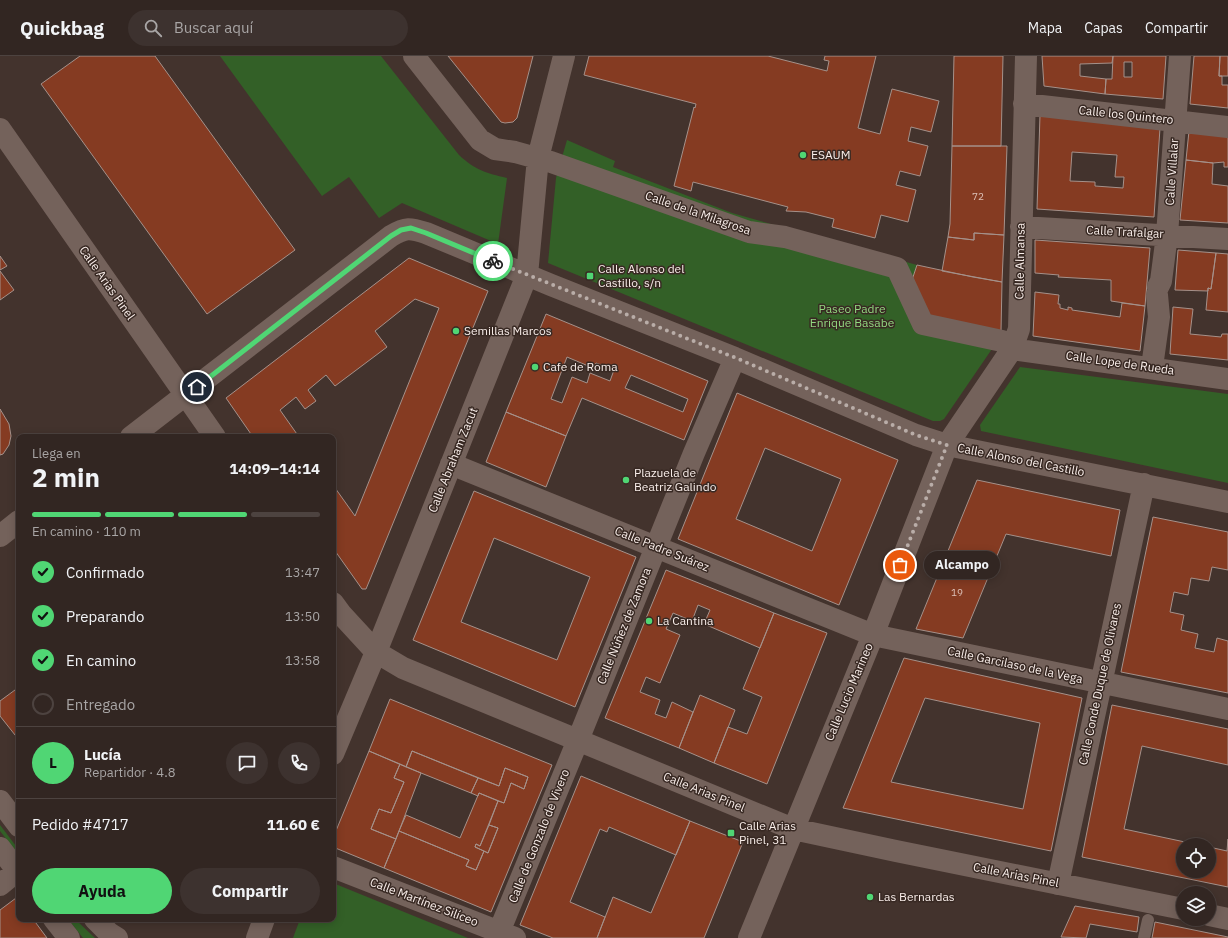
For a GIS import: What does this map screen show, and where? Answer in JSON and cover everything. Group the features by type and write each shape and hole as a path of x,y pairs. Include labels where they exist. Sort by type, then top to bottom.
{"street":[{"name":"Calle de la Milagrosa","path":"414,56 480,140 495,150 515,152 538,158 749,232 785,236 897,268 923,324 1002,342 1012,349"},
{"name":"Calle Abraham Zacut","path":"336,747 376,652 527,275 538,158 564,56"},
{"name":"Calle Almansa","path":"947,445 1012,349 1019,329 1026,56"},
{"name":"Calle Villalar","path":"1152,367 1159,317 1158,291 1161,281 1167,235 1180,56"},
{"name":"Calle los Quintero","path":"1024,104 1228,126"},
{"name":"Calle Arias Pinel","path":"0,129 213,434"},
{"name":"Calle Trafalgar","path":"1021,227 1228,239"},
{"name":"Calle Alonso del Castillo","path":"135,434 391,236 401,230 411,228 736,358 916,435 947,445 1228,502"},
{"name":"Calle Lope de Rueda","path":"1012,349 1152,367 1228,379"},
{"name":"Calle Núñez de Zamora","path":"578,740 694,453 736,358"},
{"name":"Calle Lucio Marineo","path":"749,938 873,635 947,445"},
{"name":"Calle Padre Suárez","path":"451,464 873,635"},
{"name":"Calle Conde Duque de Olivares","path":"1058,884 1100,682 1144,484"},
{"path":"0,536 16,523"},
{"name":"Calle Arias Pinel","path":"336,607 376,652 404,668 793,828 896,851 1176,909"},
{"name":"Calle Garcilaso de la Vega","path":"873,635 1228,709"},
{"name":"Calle de Gonzalo de Vivero","path":"507,935 578,740"},
{"path":"0,801 16,822"},
{"path":"0,848 16,869"},
{"name":"Calle Martínez Silíceo","path":"336,868 507,935"},
{"path":"0,885 16,873"},
{"path":"1216,916 1228,919"},
{"path":"56,922 69,938"},
{"path":"98,922 117,938"},
{"path":"257,938 263,922"}],"lane":[{"path":"1144,938 1148,920"}],"green space":[{"path":"220,56 381,56 459,155 470,164 481,170 507,178 498,244 402,203 379,218 349,177 322,196"},
{"name":"Paseo Padre Enrique Basabe","path":"567,140 615,161 613,167 732,213 917,265 911,283 994,346 944,419 940,421 933,421 548,263 556,178"},
{"path":"1020,367 1228,394 1228,483 981,431 980,425"},
{"path":"0,825 16,846 16,851 0,831"},
{"path":"336,884 468,938 293,938 299,922 336,922"},
{"path":"70,922 78,922 95,938 83,938"}],"building":[{"path":"80,56 155,56 295,250 207,314 41,84"},
{"path":"448,56 533,56 517,118 513,122 501,122"},
{"name":"ESAUM","path":"589,56 768,56 827,71 829,61 824,60 825,56 876,56 858,128 880,134 892,89 939,101 931,132 911,127 908,141 928,146 920,176 900,171 896,185 916,190 908,222 881,215 875,238 832,227 834,219 806,212 786,211 788,207 693,182 691,191 674,186 696,104 584,75"},
{"path":"954,56 1003,56 1001,146 952,146"},
{"path":"1042,56 1113,56 1112,63 1080,64 1080,76 1106,79 1105,94 1044,86"},
{"path":"1113,56 1166,56 1163,99 1105,94 1106,79 1112,79","holes":["1124,62 1132,62 1132,77 1124,77"]},
{"path":"1194,56 1220,56 1219,76 1222,76 1222,85 1228,85 1228,108 1190,104"},
{"path":"1220,56 1228,56 1228,76 1219,76"},
{"path":"1040,115 1160,128 1154,217 1037,209","holes":["1072,152 1117,155 1115,177 1124,177 1123,188 1095,186 1095,182 1070,181"]},
{"path":"1189,131 1228,136 1228,167 1224,167 1224,162 1213,163 1186,160"},
{"path":"952,146 1007,146 1004,235 974,233 974,240 948,237 950,224"},
{"path":"1186,160 1213,163 1212,184 1228,186 1228,223 1180,220"},
{"path":"974,233 1004,235 1002,282 942,271 948,237 974,240"},
{"path":"1035,240 1150,248 1145,306 1111,301 1111,280 1058,277 1059,275 1035,273"},
{"path":"1178,250 1216,253 1211,289 1208,288 1208,291 1175,290"},
{"path":"1216,253 1228,254 1228,312 1206,310 1208,288 1211,289"},
{"path":"0,256 7,266 0,270"},
{"path":"409,258 488,291 366,589 362,589 336,552 336,489 355,516 439,308 415,299 375,331 387,347 335,386 326,375 308,390 316,401 305,409 296,397 280,410 297,434 251,434 226,398"},
{"path":"917,265 1002,282 1001,331 929,317 911,283"},
{"path":"0,271 14,290 0,300"},
{"path":"1035,292 1059,295 1058,304 1060,304 1060,308 1068,310 1068,307 1072,308 1072,310 1120,317 1122,303 1145,306 1140,351 1033,336"},
{"path":"1173,307 1193,309 1190,334 1221,337 1222,334 1228,334 1228,360 1170,354"},
{"path":"546,314 708,381 684,440 582,398 566,436 506,412","holes":["567,357 593,368 596,363 614,370 610,381 590,373 587,383 572,377 562,403 551,399","631,375 688,399 683,412 625,388"]},
{"path":"737,393 898,460 839,605 678,539","holes":["765,448 841,479 812,551 736,519"]},
{"path":"0,409 9,424 11,436 9,445 3,454 0,455"},
{"path":"506,412 566,436 546,487 486,462"},
{"path":"977,480 1120,510 1111,556 1006,534 963,638 916,629"},
{"path":"474,491 636,557 575,707 413,640","holes":["494,538 590,577 557,660 461,622"]},
{"path":"1153,517 1228,532 1228,570 1212,567 1209,581 1191,578 1188,595 1174,592 1170,612 1184,615 1181,630 1198,634 1195,648 1214,652 1217,638 1228,641 1228,693 1121,672"},
{"path":"666,570 774,613 760,648 704,624 710,610 698,605 692,621 673,613 666,629 680,635 660,683 646,677 640,692 660,700 655,714 666,718 672,702 693,712 679,748 605,718"},
{"path":"774,613 827,633 767,784 714,763 728,727 747,734 762,697 743,689"},
{"path":"904,658 1082,698 1051,851 843,808","holes":["925,698 1040,723 1023,809 891,782"]},
{"path":"16,689 16,736 0,716 0,701"},
{"path":"700,695 735,710 714,763 679,748"},
{"path":"390,699 552,765 491,912 384,868 399,831 469,860 466,866 476,870 484,851 488,853 498,828 489,825 498,801 504,803 511,783 524,789 528,777 505,768 499,786 412,751 406,767 369,751"},
{"path":"1112,705 1228,729 1228,765 1142,746 1124,829 1176,840 1176,876 1082,857"},
{"path":"369,751 400,764 394,778 404,782 391,813 379,809 371,829 396,839 384,868 336,848 336,831"},
{"path":"412,751 478,778 471,793 406,767"},
{"path":"400,764 421,773 396,839 371,829 379,809 391,813 404,782 394,778"},
{"path":"505,768 528,777 524,789 511,783 504,803 479,793 478,796 471,793 478,778 499,786"},
{"path":"581,776 690,821 676,855 609,827 607,832 600,829 570,902 605,917 597,938 553,938 520,925"},
{"path":"479,793 498,801 480,846 476,844 475,847 484,851 476,870 466,866 469,860 399,831 406,815 460,838"},
{"path":"690,821 743,842 704,938 597,938 613,897 651,913"},
{"path":"489,825 498,828 488,853 475,847 476,844 480,846"},
{"path":"1228,839 1228,887 1184,878 1216,878 1216,849 1227,851"},
{"path":"16,898 16,922 35,922 47,938 0,938 0,910"},
{"path":"1075,906 1139,917 1137,932 1090,924 1086,938 1061,937"},
{"path":"1155,922 1228,937 1228,938 1152,938"}],"way so far":[{"path":"493,261 736,358 916,435 947,445 900,565"}],"place":[{"name":"ESAUM","path":"803,155"},
{"name":"Calle Alonso del Castillo, s/n","path":"590,276"},
{"name":"Semillas Marcos","path":"456,331"},
{"name":"Cafe de Roma","path":"535,367"},
{"name":"Plazuela de Beatriz Galindo","path":"626,480"},
{"name":"Alcampo","path":"900,565"},
{"name":"La Cantina","path":"649,621"},
{"name":"Calle Arias Pinel, 31","path":"731,833"},
{"name":"Las Bernardas","path":"870,897"}],"route":[{"path":"197,387 391,236 401,230 411,228 426,233 493,261"}]}
